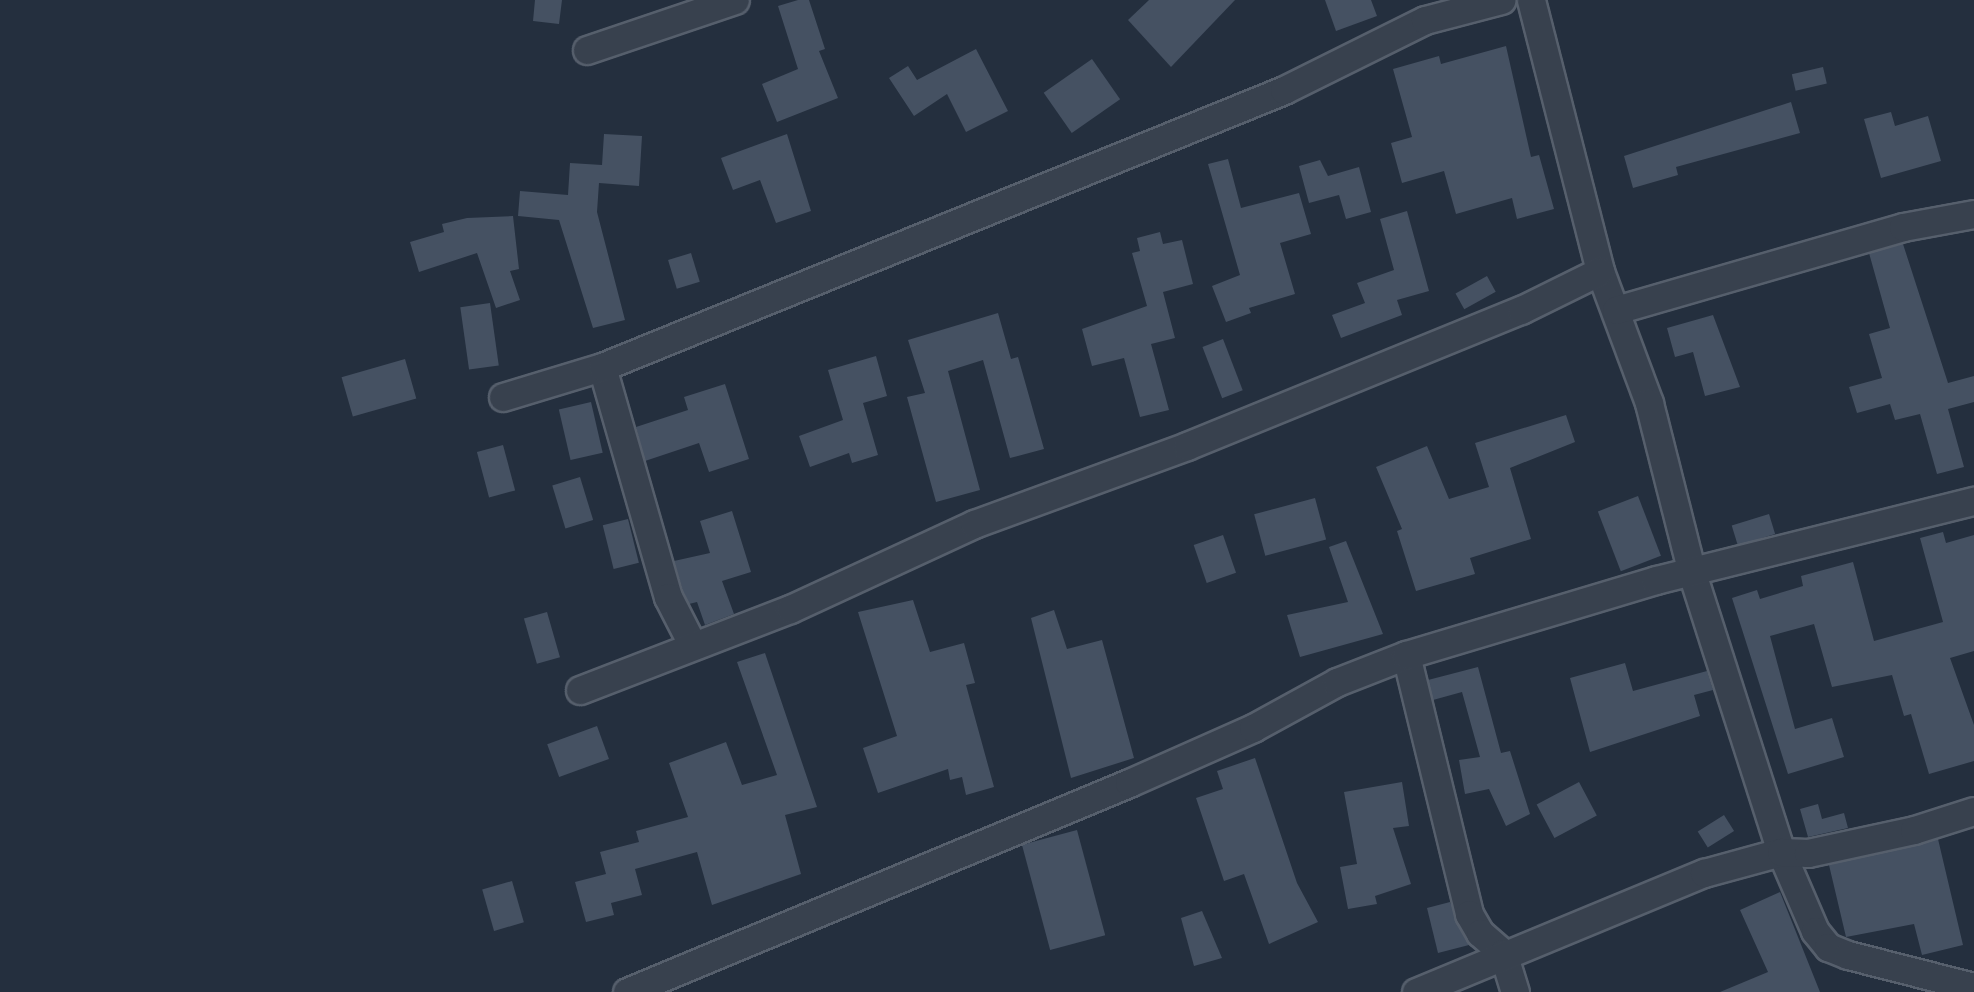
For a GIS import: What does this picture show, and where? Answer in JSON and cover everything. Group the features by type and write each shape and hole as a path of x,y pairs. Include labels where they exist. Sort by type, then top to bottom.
{"street":[{"path":"587,50 735,0"},
{"path":"503,397 602,367 1284,90 1425,20 1501,0"},
{"path":"1531,0 1600,271 1649,403 1692,573 1781,852 1815,931 1828,947 1974,987"},
{"path":"1616,310 1903,227 1974,214"},
{"path":"580,690 692,644 790,609 974,524 1187,446 1521,310 1600,271"},
{"path":"602,367 668,597 692,644"},
{"path":"627,992 1150,774 1253,728 1337,682 1406,655 1692,573 1974,501"},
{"path":"1406,655 1469,914 1480,933 1503,953 1515,992"},
{"path":"1416,992 1503,953 1704,873 1781,852 1832,849 1974,811"}],"building":[{"path":"535,0 562,0 559,24 533,21"},
{"path":"798,0 809,0 825,49 819,51 838,98 777,122 762,84 798,69 778,6"},
{"path":"1149,0 1235,0 1171,67 1128,20"},
{"path":"1325,0 1371,0 1377,16 1336,31"},
{"path":"1506,46 1531,157 1539,155 1554,209 1517,219 1512,198 1456,214 1444,171 1402,183 1391,143 1412,137 1393,69 1439,56 1441,64"},
{"path":"976,49 1008,111 966,132 947,94 914,116 889,78 908,66 917,80"},
{"path":"1092,59 1120,99 1072,133 1044,93"},
{"path":"1823,67 1827,84 1796,91 1792,74"},
{"path":"1791,102 1800,133 1676,167 1678,175 1633,188 1624,156"},
{"path":"1891,112 1895,126 1928,116 1941,161 1881,178 1864,119"},
{"path":"604,134 642,136 639,186 599,183 597,212 625,320 593,328 559,220 518,216 520,191 568,195 570,163 602,165"},
{"path":"787,134 811,211 776,223 760,180 733,190 721,158"},
{"path":"1228,159 1241,208 1299,193 1311,234 1280,243 1295,294 1249,308 1251,313 1226,322 1212,286 1240,275 1208,164"},
{"path":"1320,160 1328,176 1359,167 1371,212 1346,219 1339,195 1309,203 1299,166"},
{"path":"1407,211 1429,291 1397,300 1402,315 1341,338 1332,315 1365,303 1357,283 1394,270 1380,219"},
{"path":"513,216 519,269 510,271 520,300 496,308 477,253 419,272 410,242 444,232 442,224 467,218"},
{"path":"1160,232 1163,244 1182,240 1193,284 1163,292 1175,338 1151,344 1169,410 1140,417 1124,358 1092,366 1082,329 1147,306 1132,253 1140,251 1137,238"},
{"path":"1903,244 1948,383 1974,376 1974,402 1948,409 1964,467 1937,474 1920,414 1895,420 1890,404 1857,413 1849,387 1882,378 1869,334 1890,328 1869,253"},
{"path":"691,253 700,282 677,289 668,260"},
{"path":"1487,276 1496,292 1464,309 1456,293"},
{"path":"490,303 499,365 469,370 460,307"},
{"path":"998,313 1011,359 1018,357 1044,449 1010,458 983,360 948,371 980,490 936,502 907,397 925,393 908,340"},
{"path":"1713,315 1740,387 1705,396 1693,352 1675,357 1667,328"},
{"path":"1223,339 1243,390 1222,398 1202,347"},
{"path":"876,356 887,396 863,403 878,455 852,463 849,453 810,467 799,436 843,420 828,370"},
{"path":"405,359 416,398 353,417 342,377"},
{"path":"725,384 749,459 709,472 699,443 645,461 636,427 688,410 684,397"},
{"path":"591,402 603,453 571,460 559,409"},
{"path":"1566,415 1575,442 1510,468 1531,539 1470,558 1475,574 1416,591 1397,531 1402,529 1376,467 1427,446 1449,499 1489,487 1475,443"},
{"path":"503,445 515,490 489,497 477,452"},
{"path":"580,477 593,520 565,529 552,485"},
{"path":"1638,496 1661,556 1621,571 1598,511"},
{"path":"1315,498 1326,540 1265,556 1254,514"},
{"path":"732,511 751,572 722,581 734,614 705,625 697,602 689,604 674,561 710,553 700,521"},
{"path":"1769,514 1775,534 1738,545 1732,525"},
{"path":"628,519 639,563 614,569 603,525"},
{"path":"1943,532 1946,543 1974,535 1974,651 1950,658 1974,725 1974,761 1929,774 1911,714 1904,716 1892,675 1832,687 1814,624 1770,636 1795,729 1832,718 1844,757 1788,774 1732,598 1757,590 1760,599 1803,586 1801,576 1853,562 1874,641 1943,622 1920,538"},
{"path":"1223,535 1236,573 1207,583 1194,545"},
{"path":"1346,541 1383,634 1300,657 1287,615 1348,602 1329,547"},
{"path":"913,600 930,652 964,643 975,683 966,685 994,787 966,795 962,777 950,780 948,769 878,793 863,748 897,736 858,612"},
{"path":"1054,610 1067,649 1102,640 1134,758 1071,778 1031,618"},
{"path":"547,612 560,657 537,664 524,619"},
{"path":"765,653 817,807 785,815 801,874 712,905 697,852 635,869 642,895 611,903 614,915 586,922 575,882 606,874 600,852 639,842 636,831 688,817 669,763 726,742 742,785 777,775 737,662"},
{"path":"1625,663 1633,691 1707,671 1713,690 1694,695 1700,716 1590,752 1570,678"},
{"path":"1478,667 1501,753 1510,751 1530,814 1506,826 1489,789 1465,794 1459,760 1480,757 1462,692 1433,700 1428,680"},
{"path":"597,726 609,759 559,777 547,744"},
{"path":"1255,758 1297,883 1318,922 1269,944 1244,874 1224,881 1196,798 1223,789 1217,771"},
{"path":"1402,782 1409,826 1393,828 1411,884 1375,896 1377,904 1348,909 1340,867 1357,864 1344,792"},
{"path":"1579,782 1597,816 1554,838 1537,805"},
{"path":"1818,804 1822,819 1844,813 1848,828 1808,837 1800,809"},
{"path":"1724,815 1734,831 1708,848 1698,831"},
{"path":"1077,830 1105,935 1050,950 1022,845"},
{"path":"1938,839 1963,945 1922,955 1914,924 1846,937 1829,865"},
{"path":"512,881 524,922 494,931 482,890"},
{"path":"1780,892 1820,992 1720,992 1768,972 1740,910"},
{"path":"1450,902 1469,945 1438,953 1427,908"},
{"path":"1202,911 1222,958 1194,966 1181,918"}]}
